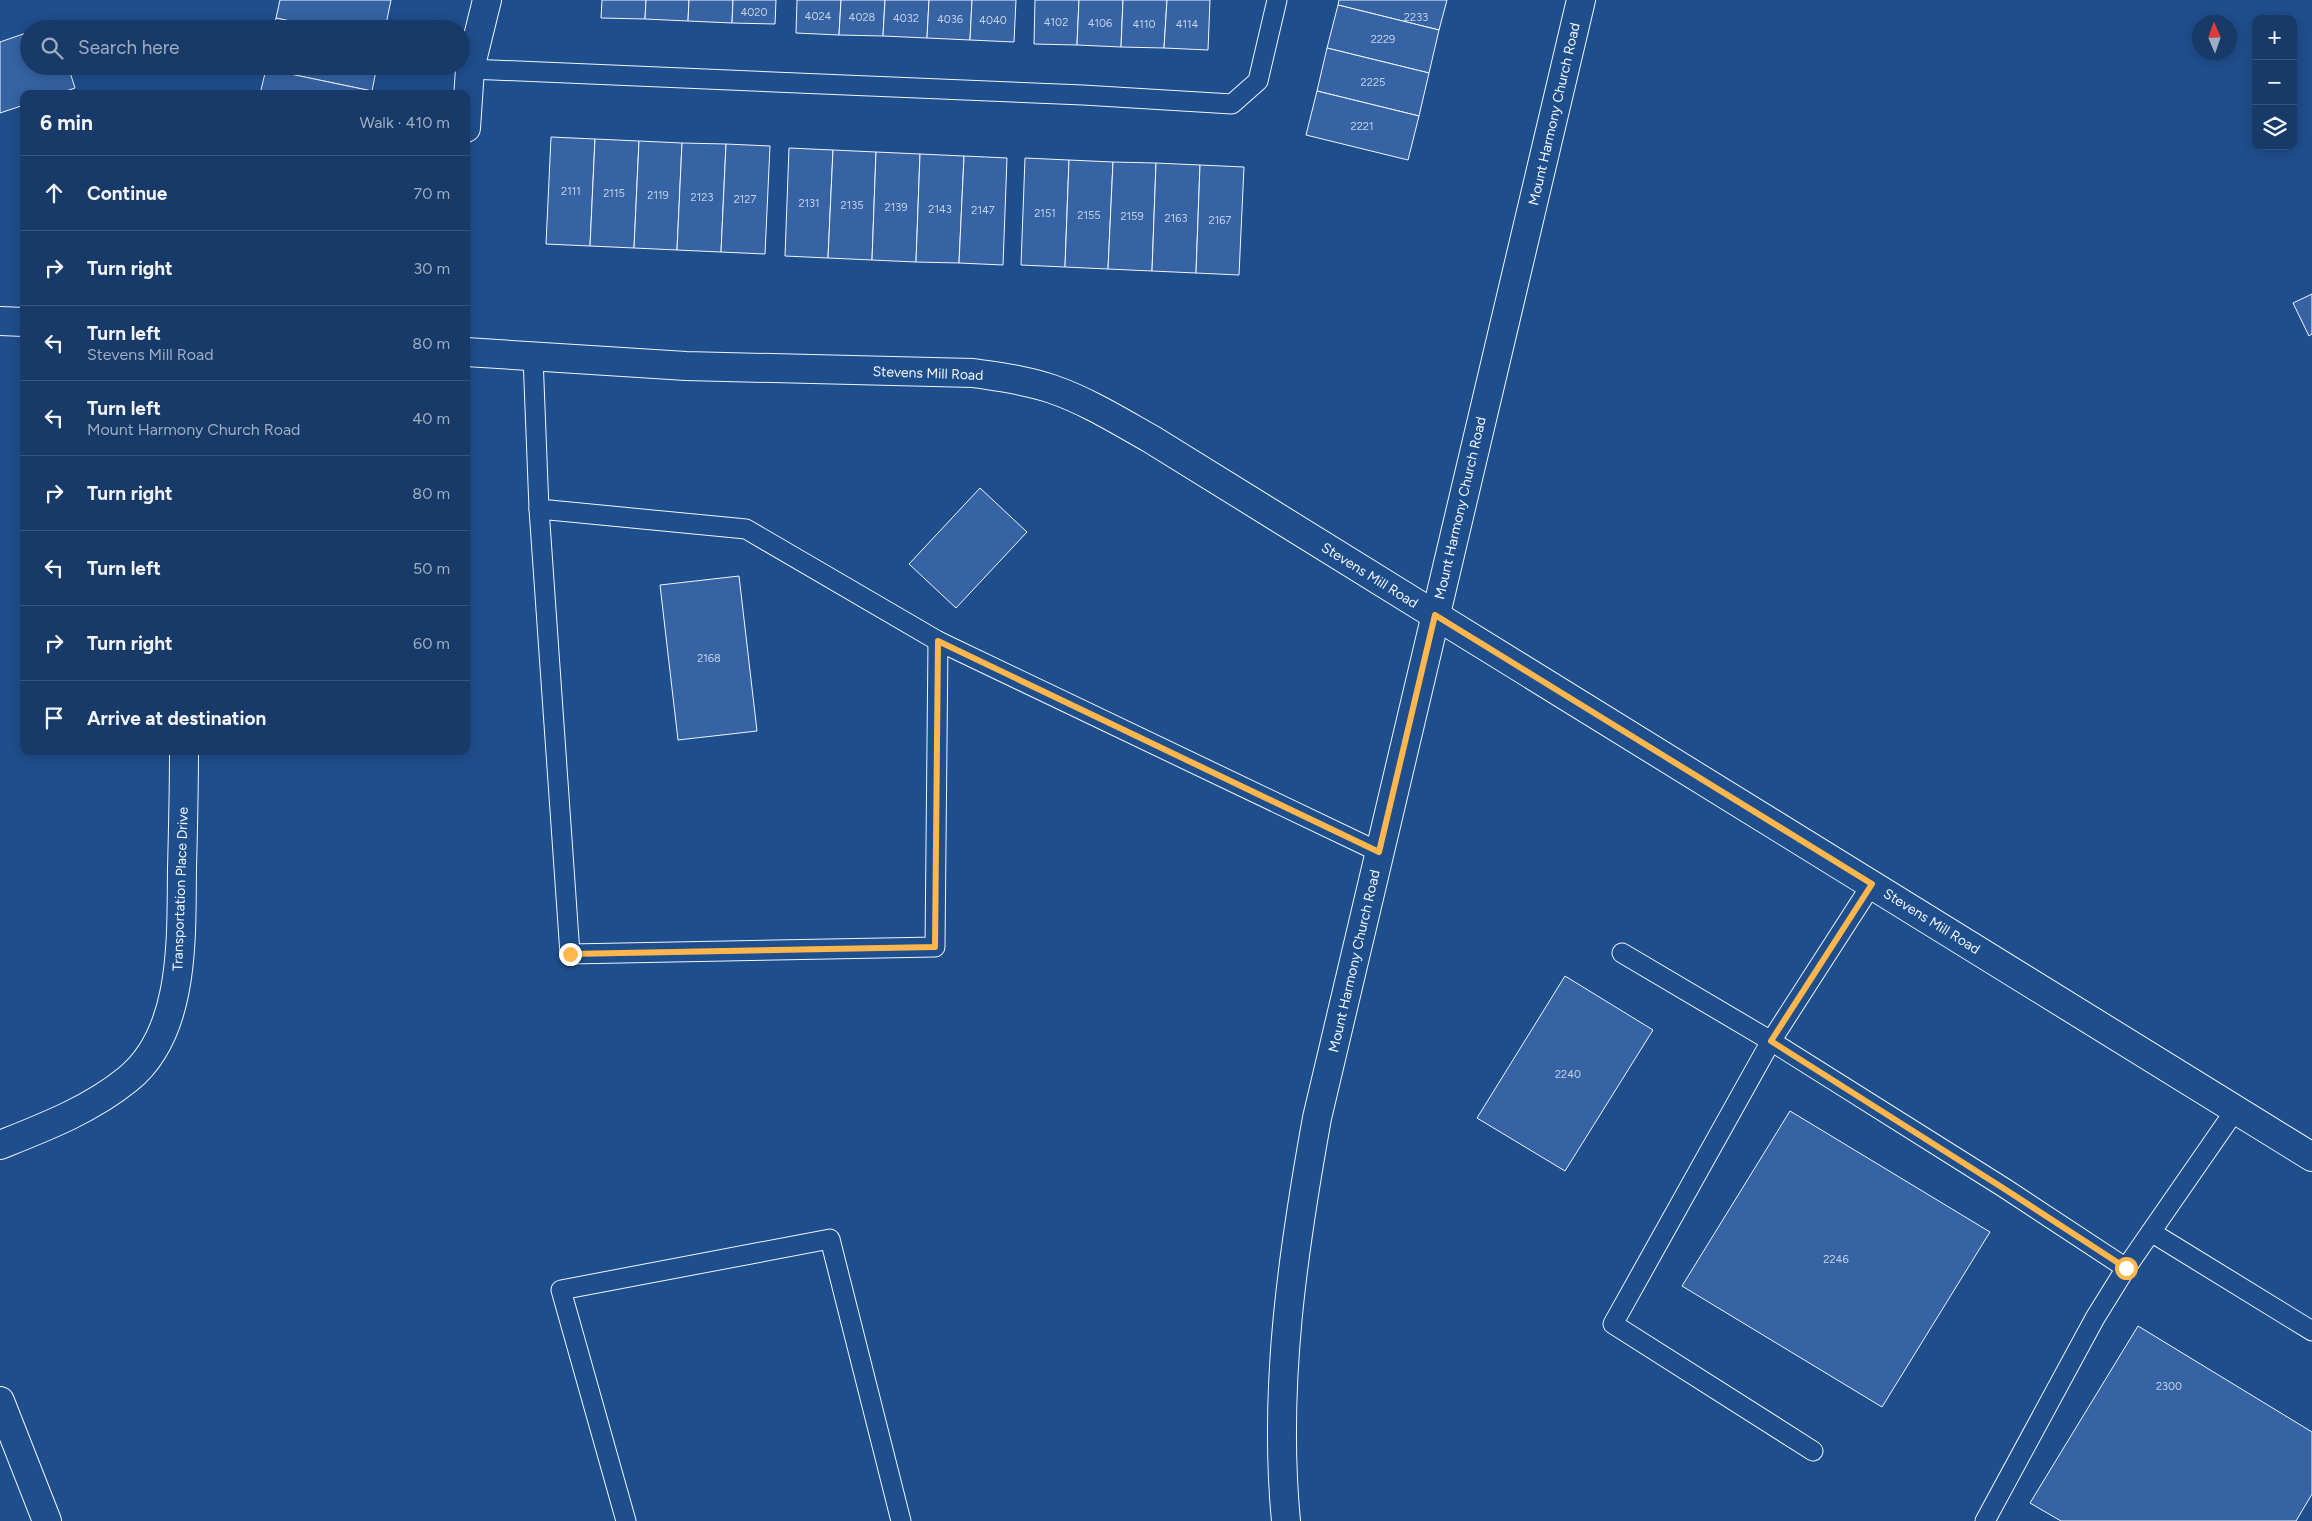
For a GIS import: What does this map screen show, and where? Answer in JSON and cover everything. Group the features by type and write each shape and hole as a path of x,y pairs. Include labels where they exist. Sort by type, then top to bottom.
{"main road":[{"path":"470,69 487,0"},
{"name":"Mount Harmony Church Road","path":"1286,1521 1282,1420 1287,1326 1297,1230 1317,1118 1581,0"},
{"path":"469,90 470,75"},
{"path":"0,321 20,322"},
{"name":"Stevens Mill Road","path":"470,352 764,369 973,373 1011,378 1051,388 1103,412 1151,439 2312,1157"},
{"name":"Transportation Place Drive","path":"11,1140 82,1111 129,1079 149,1058 162,1032 175,995 181,951 184,755"},
{"path":"0,1386 18,1446"},
{"path":"0,1401 47,1521"}],"lane":[{"path":"470,69 1083,95 1232,104 1258,81 1277,0"},
{"path":"534,357 539,509 570,954 935,947 938,641"},
{"path":"539,509 746,529 938,641 1379,852"},
{"path":"1813,1451 1613,1324 1771,1041 1872,884"},
{"path":"1622,953 1771,1041 2126,1268"},
{"path":"1986,1521 2095,1318 2126,1268 2236,1109"},
{"path":"2151,1232 2312,1331"},
{"path":"626,1521 561,1290 830,1239 901,1521"}],"building":[{"path":"280,0 391,0 387,20 285,20 276,18"},
{"path":"602,0 646,0 645,19 601,18"},
{"path":"646,0 689,0 688,21 645,19"},
{"path":"689,0 733,0 732,23 688,21"},
{"path":"733,0 776,0 775,24 732,23"},
{"path":"797,0 841,0 839,35 796,33"},
{"path":"841,0 885,0 883,36 839,35"},
{"path":"885,0 929,0 927,38 883,36"},
{"path":"929,0 972,0 970,40 927,38"},
{"path":"972,0 1016,0 1014,42 970,40"},
{"path":"1035,0 1079,0 1077,45 1034,44"},
{"path":"1079,0 1123,0 1121,47 1077,45"},
{"path":"1123,0 1167,0 1164,48 1121,47"},
{"path":"1167,0 1210,0 1208,50 1164,48"},
{"path":"1339,0 1447,0 1439,30 1338,5"},
{"path":"1338,5 1439,30 1429,73 1327,48"},
{"path":"20,35 20,75 71,75 75,88 69,90 20,90 20,106 0,113 0,42"},
{"path":"1327,48 1429,73 1419,116 1317,91"},
{"path":"265,75 295,75 367,90 261,90"},
{"path":"295,75 375,75 372,90"},
{"path":"1317,91 1419,116 1408,160 1306,135"},
{"path":"551,137 595,139 590,246 546,244"},
{"path":"595,139 639,141 634,248 590,246"},
{"path":"639,141 682,143 677,250 634,248"},
{"path":"682,143 726,144 721,252 677,250"},
{"path":"726,144 770,146 765,254 721,252"},
{"path":"789,148 833,150 828,258 785,256"},
{"path":"833,150 876,152 872,260 828,258"},
{"path":"876,152 920,154 916,262 872,260"},
{"path":"920,154 964,156 959,263 916,262"},
{"path":"964,156 1007,158 1003,265 959,263"},
{"path":"1025,158 1069,160 1065,267 1021,265"},
{"path":"1069,160 1113,162 1108,269 1065,267"},
{"path":"1113,162 1156,163 1152,271 1108,269"},
{"path":"1156,163 1200,165 1196,273 1152,271"},
{"path":"1200,165 1244,167 1239,275 1196,273"},
{"path":"2312,294 2312,334 2309,336 2293,303"},
{"path":"980,488 1027,532 956,608 909,564"},
{"path":"739,576 757,731 678,740 660,585"},
{"path":"1565,976 1653,1030 1565,1171 1477,1118"},
{"path":"1790,1111 1990,1232 1882,1407 1682,1286"},
{"path":"2138,1326 2312,1432 2312,1494 2296,1521 2061,1521 2030,1503"}],"route":[{"path":"570,954 935,947 938,641 1379,852 1435,615 1872,884 1771,1041 2126,1268"}]}
